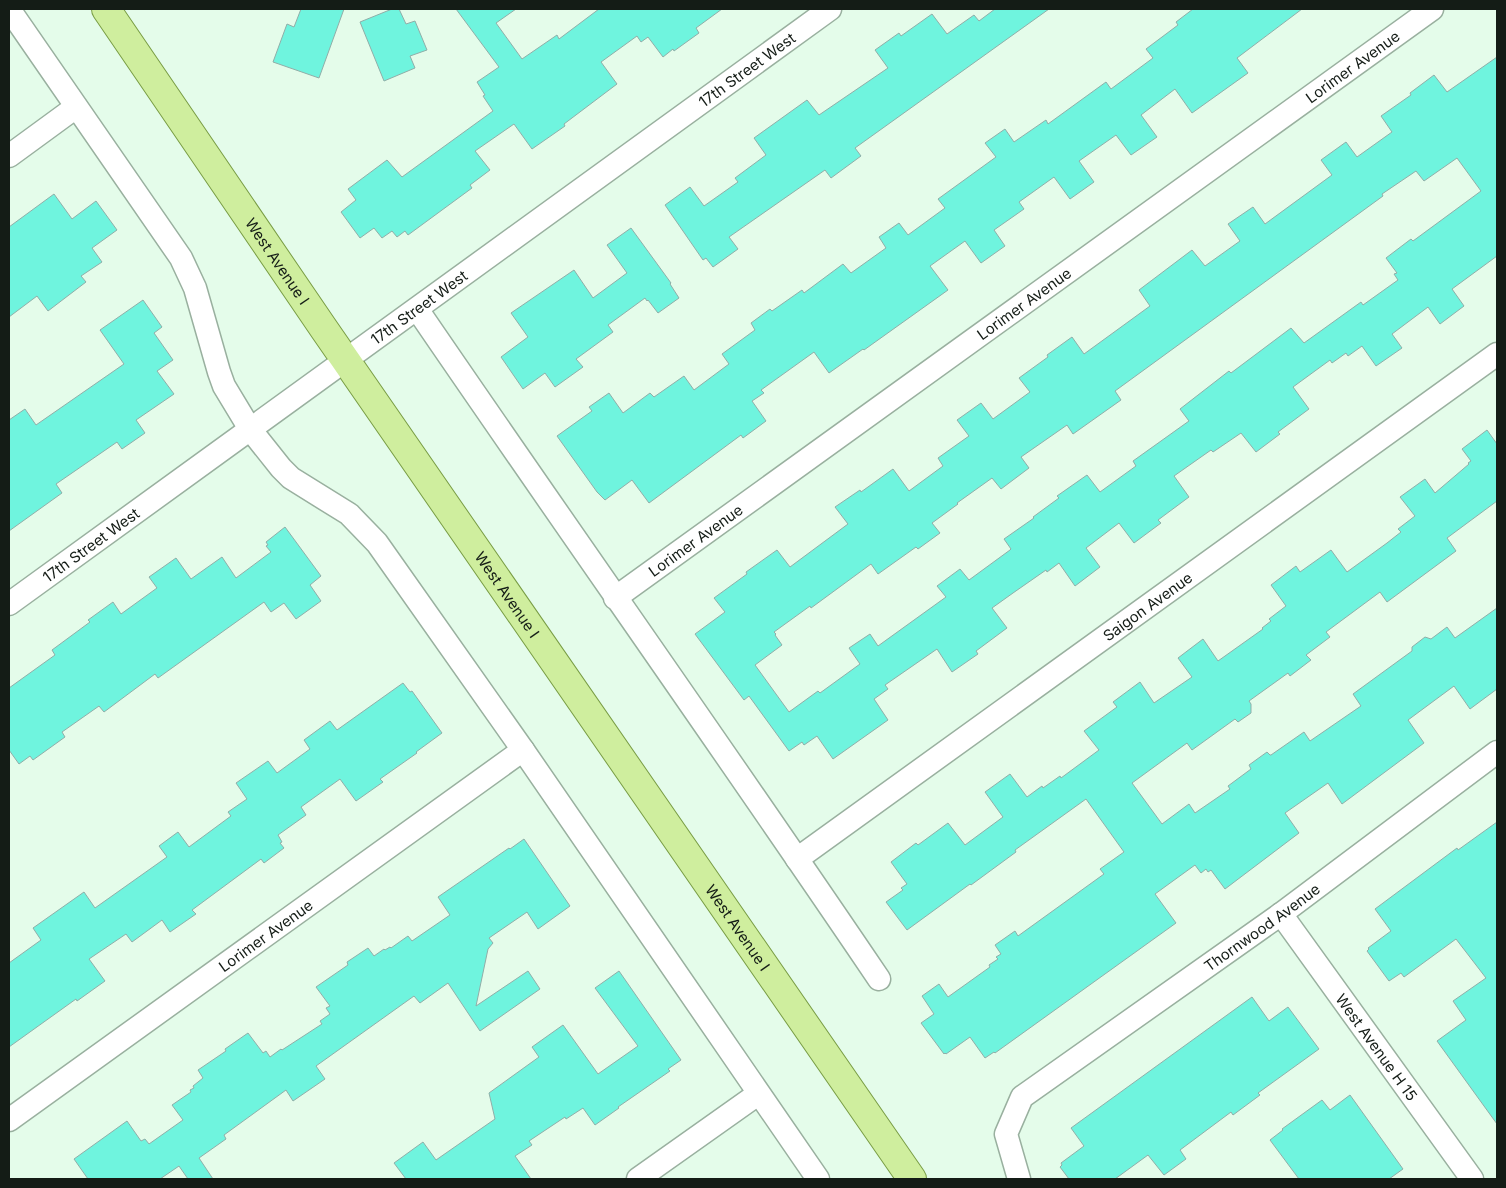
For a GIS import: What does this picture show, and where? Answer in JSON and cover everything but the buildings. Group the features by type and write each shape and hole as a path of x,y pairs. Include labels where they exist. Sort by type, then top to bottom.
{"main road":[{"name":"West Avenue I","path":"106,9 912,1179"}],"street":[{"path":"9,9 181,258 195,288 224,386 250,428 291,478 349,514 377,543 523,750 818,1179"},
{"name":"17th Street West","path":"9,604 830,9"},
{"name":"Lorimer Avenue","path":"615,598 1432,9"},
{"path":"9,156 76,107"},
{"path":"417,309 879,979"},
{"name":"Saigon Avenue","path":"798,859 1497,354"},
{"name":"Lorimer Avenue","path":"9,1120 523,750"},
{"name":"Thornwood Avenue","path":"1019,1179 1006,1134 1022,1097 1281,914 1497,752"},
{"name":"West Avenue H 15","path":"1281,914 1472,1179"},
{"path":"638,1179 758,1094"}]}
